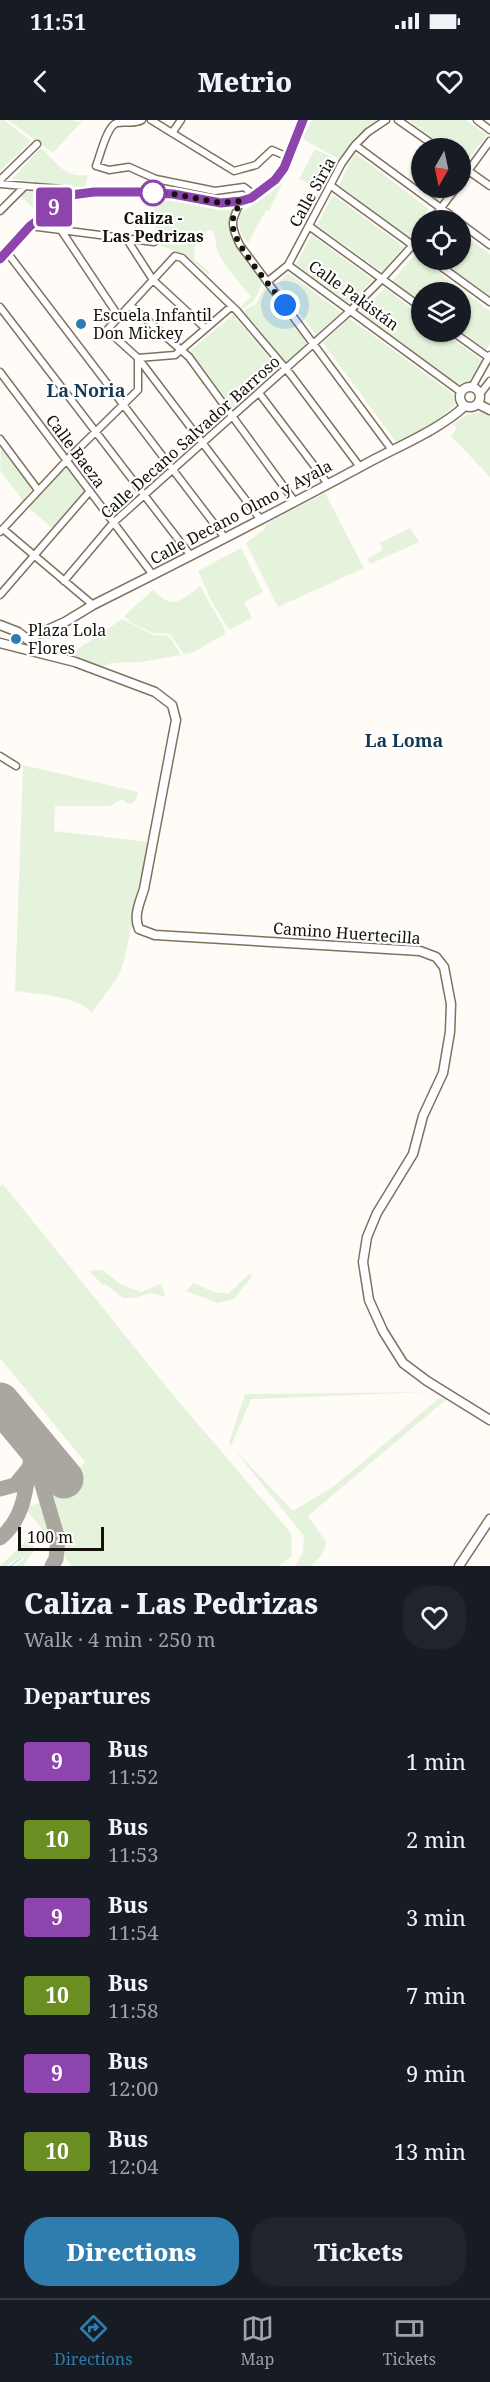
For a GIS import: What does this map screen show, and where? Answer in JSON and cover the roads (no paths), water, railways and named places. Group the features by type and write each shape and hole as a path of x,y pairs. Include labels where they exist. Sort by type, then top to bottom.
{"street":[{"path":"142,120 129,124 117,123 110,127 96,166 109,170 129,167 156,179 215,191 244,187 254,195"},
{"path":"151,120 234,171 256,165 272,150 288,157"},
{"path":"172,133 181,120"},
{"path":"0,259 30,226 71,195 94,192 138,192 173,194 221,203 241,201 275,180 284,168 303,120"},
{"name":"Calle Siria","path":"267,282 288,265 330,186 355,145 368,132 386,120"},
{"path":"398,120 424,138"},
{"path":"477,120 490,130"},
{"path":"471,168 490,141"},
{"path":"0,182 37,144"},
{"path":"355,145 444,210"},
{"path":"471,172 490,186"},
{"path":"0,182 24,187 61,189 71,195"},
{"path":"330,186 411,245"},
{"path":"0,212 24,187"},
{"path":"441,208 448,198"},
{"path":"241,201 233,217 232,229 240,245 392,450"},
{"path":"30,226 154,242"},
{"path":"309,226 411,300"},
{"path":"61,230 119,316"},
{"path":"471,231 490,245"},
{"path":"126,238 153,279 206,328"},
{"name":"Calle Decano Salvador Barroso","path":"64,581 113,523 350,310 411,248"},
{"path":"6,251 225,538"},
{"path":"261,520 138,358 107,330 175,255 182,258 232,306 286,368 360,467"},
{"name":"Calle Pakistán","path":"288,265 461,392"},
{"path":"446,270 490,302"},
{"path":"130,305 189,357 296,502"},
{"path":"138,358 175,355 232,306"},
{"path":"0,307 191,555"},
{"path":"468,342 489,356 472,387 461,392 460,400 465,406 472,407 490,381"},
{"path":"93,605 2,530 67,460 138,390 138,358"},
{"name":"Calle Baeza","path":"0,372 153,575"},
{"path":"472,387 479,399 490,410"},
{"path":"259,393 328,484"},
{"name":"Calle Decano Olmo y Ayala","path":"27,639 65,622 93,605 296,502 456,414 465,406"},
{"path":"0,439 38,490"},
{"path":"0,595 90,491"},
{"path":"0,625 18,632 27,639 23,649 0,643"},
{"name":"Camino Huertecilla","path":"23,649 104,672 155,692 172,705 176,720 137,915 136,922 139,929 155,935 420,951 436,957 444,967 451,1004 450,1032 443,1073 423,1116 413,1154 377,1213 367,1237 363,1262 369,1300 383,1331 404,1362 427,1381 490,1420"},
{"path":"0,756 16,766"},
{"path":"459,1566 490,1519"}],"waterway":[{"path":"11,1566 21,1558"}],"place":[{"name":"Caliza - Las Pedrizas","path":"153,193"},
{"name":"Escuela Infantil Don Mickey","path":"81,324"},
{"name":"Plaza Lola Flores","path":"16,639"}],"district":[{"name":"La Noria","path":"86,390"},
{"name":"La Loma","path":"404,740"}]}
